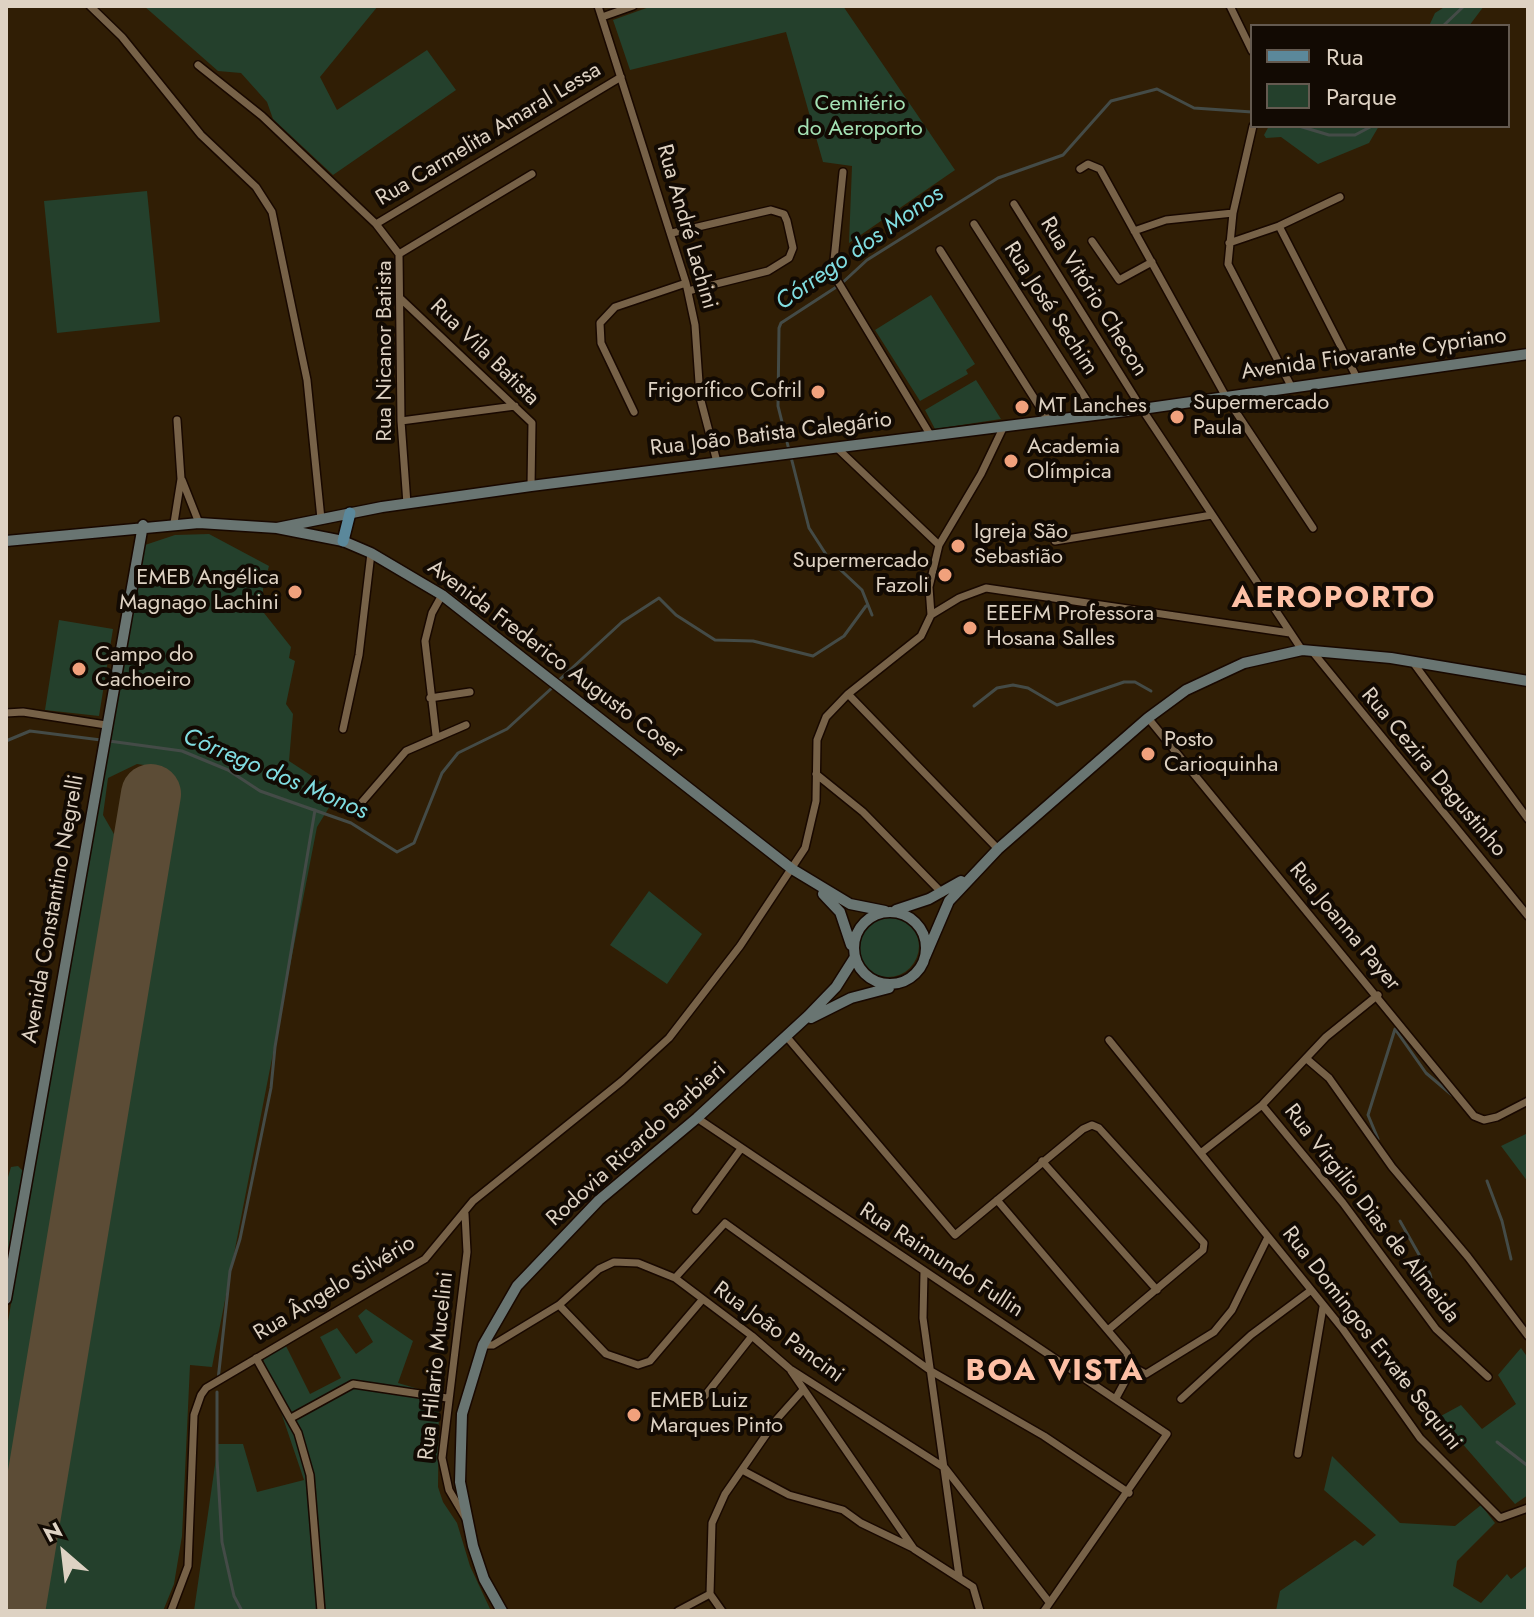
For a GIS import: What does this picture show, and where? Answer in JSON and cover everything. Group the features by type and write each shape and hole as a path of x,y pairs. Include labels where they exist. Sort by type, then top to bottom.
{"main road":[{"name":"Avenida Fiovarante Cypriano","path":"1226,397 1528,354"},
{"name":"Rua João Batista Calegário","path":"277,528 350,513 531,486 1226,397"},
{"path":"343,541 350,513"},
{"path":"320,537 321,519"},
{"name":"Avenida Frederico Augusto Coser","path":"6,541 174,523 277,528 343,541 371,553 442,595 814,884 850,904 889,911"},
{"name":"Avenida Constantino Negrelli","path":"6,1299 143,525"},
{"path":"790,1033 843,1001 902,982 919,970 949,901 976,870 1148,718 1186,690 1244,663 1307,650 1412,661 1528,681"},
{"path":"790,1033 836,987 854,954 862,925 889,911 942,893 976,870"},
{"name":"Avenida Frederico Augusto Coser","path":"814,884 840,912 854,954"},
{"path":"889,911 906,915 918,923 926,943 925,957"},
{"path":"854,954 860,969 876,981 902,982"},
{"name":"Rodovia Ricardo Barbieri","path":"502,1611 484,1579 465,1517 460,1482 462,1414 483,1345 517,1286 599,1200 697,1118 790,1033"}],"street":[{"path":"90,6 122,37 201,135 256,187 272,212 307,380 321,519"},
{"name":"Rua André Lachini","path":"598,6 687,287 695,325 700,397 717,462"},
{"path":"602,17 633,6"},
{"path":"1230,6 1250,47"},
{"path":"198,65 262,116 376,224 399,254"},
{"name":"Rua Carmelita Amaral Lessa","path":"376,224 621,77"},
{"path":"1253,128 1233,213 1228,264 1291,386"},
{"path":"1080,169 1088,164 1100,169 1226,397 1313,528"},
{"path":"843,172 834,260 837,280 931,436"},
{"name":"Rua Nicanor Batista","path":"407,504 401,421 399,254 532,174"},
{"path":"1229,243 1279,226 1340,197"},
{"name":"Rua Vitório Checon","path":"1014,204 1212,515"},
{"path":"634,412 601,343 600,323 615,307 687,287 768,271 789,258 793,248 784,214 771,210 672,233"},
{"path":"1134,231 1166,220 1233,213"},
{"name":"Rua José Sechim","path":"974,224 1095,413"},
{"path":"1279,226 1357,378"},
{"path":"1092,241 1119,280 1152,262"},
{"path":"940,250 1048,420"},
{"name":"Rua Vila Batista","path":"401,299 532,423 531,486"},
{"path":"401,421 515,406"},
{"path":"174,523 181,479 177,420"},
{"path":"1004,426 981,474 939,545 929,587 931,615 959,598 986,588 1290,633"},
{"path":"836,447 939,545"},
{"path":"181,479 199,523"},
{"path":"1055,541 1212,515"},
{"name":"Rua Cezira Dagustinho","path":"1212,515 1290,633 1528,916"},
{"path":"343,729 359,655 371,553"},
{"path":"436,735 425,641 432,613 442,595"},
{"name":"Rua Ângelo Silvério","path":"171,1611 188,1566 197,1405 206,1388 425,1259 473,1201 622,1081 669,1038 740,946 792,869 810,833 816,801 814,760 821,727 831,709 904,653 921,636 931,615"},
{"path":"1412,661 1528,819"},
{"path":"430,698 470,692"},
{"path":"848,694 998,849"},
{"path":"6,713 23,712 105,728"},
{"name":"Rua Joanna Payer","path":"1148,718 1378,995 1474,1116 1484,1120 1497,1117 1528,1101"},
{"path":"362,802 406,751 436,735 466,725"},
{"path":"816,774 863,812 942,893"},
{"path":"1202,1152 1262,1105 1308,1060 1326,1037 1378,995"},
{"path":"790,1033 955,1235 1083,1129 1092,1125 1099,1128 1204,1243 1203,1250 1108,1330"},
{"name":"Rua Domingos Ervate Sequini","path":"1109,1040 1202,1152 1384,1384 1413,1429 1500,1518 1528,1508"},
{"path":"1308,1060 1329,1078 1392,1167 1468,1257 1528,1336"},
{"name":"Rua Virgilio Dias de Almeida","path":"1262,1105 1343,1203 1436,1329 1488,1377"},
{"name":"Rua Raimundo Fullin","path":"697,1118 740,1150 1167,1434 1129,1493"},
{"path":"696,1210 740,1150"},
{"path":"1042,1161 1157,1290"},
{"path":"997,1200 1127,1353 1129,1374 1116,1398"},
{"name":"Rua Hilario Mucelini","path":"465,1214 467,1252 442,1458 444,1475 465,1517"},
{"path":"675,1278 725,1223 931,1371 1044,1436 1129,1493 1044,1611"},
{"path":"1129,1365 1146,1374 1159,1369 1214,1332 1232,1310 1268,1237"},
{"name":"Rua João Pancini","path":"483,1345 493,1345 559,1305 599,1269 614,1262 638,1263 675,1278 790,1369 945,1468 1049,1602"},
{"path":"924,1272 923,1318 959,1576"},
{"path":"1181,1399 1251,1335 1310,1291"},
{"path":"559,1305 606,1354 638,1365 650,1361 702,1300"},
{"path":"1298,1454 1323,1307"},
{"path":"704,1397 752,1336"},
{"path":"256,1358 291,1418 310,1475 321,1611"},
{"path":"790,1369 802,1391 914,1549"},
{"path":"291,1418 353,1384 447,1398"},
{"path":"722,1611 710,1594 712,1523 742,1470 777,1419 802,1391"},
{"path":"742,1470 789,1495 843,1510 861,1523 914,1549 973,1587 980,1611"},
{"path":"678,1611 710,1594"}],"green space":[{"path":"144,6 378,6 320,77 337,110 427,50 456,90 333,175 273,119 267,102 241,73 218,71"},
{"name":"Cemitério do Aeroporto","path":"652,6 843,6 955,170 849,243 852,166 823,162 786,32 630,70 613,20"},
{"path":"1446,6 1484,6 1470,24 1430,24 1435,13"},
{"path":"1268,128 1378,128 1369,143 1318,164 1281,137 1266,138 1264,135"},
{"path":"147,191 160,322 57,333 44,201"},
{"path":"931,295 975,364 966,370 968,374 920,401 875,330"},
{"path":"976,380 1001,419 935,429 925,410"},
{"path":"209,534 269,566 263,589 264,613 291,647 289,658 295,661 286,704 293,714 289,761 338,793 317,827 212,1367 190,1365 182,1536 174,1584 163,1611 34,1611 175,777 165,768 137,764 108,778 103,815 122,848 6,1551 6,1333 142,546 175,535"},
{"name":"Campo do Cachoeiro","path":"59,620 113,629 99,716 45,710"},
{"path":"649,891 702,934 667,984 610,945"},
{"path":"888,915 900,917 910,924 917,934 917,958 910,968 900,975 888,977 876,975 866,968 859,958 857,946 859,934 866,924 876,917"},
{"path":"1528,1133 1528,1182 1501,1146"},
{"path":"18,1166 25,1173 6,1290 6,1184 11,1167"},
{"path":"366,1309 413,1341 398,1383 439,1395 438,1487 443,1502 457,1523 470,1566 491,1611 194,1611 218,1444 243,1444 257,1492 304,1480 262,1356 285,1344 310,1394 341,1378 320,1337 337,1328 356,1354 373,1342 358,1316"},
{"path":"1521,1348 1528,1358 1528,1495 1515,1504 1439,1417 1461,1405 1482,1429 1516,1404 1498,1375"},
{"path":"1332,1456 1400,1523 1455,1526 1481,1505 1495,1523 1457,1561 1453,1586 1481,1603 1507,1574 1511,1579 1528,1565 1528,1611 1276,1611 1280,1591 1355,1540 1363,1546 1376,1535 1324,1490"}],"waterway":[{"name":"Córrego dos Monos","path":"1445,24 1464,6"},
{"name":"Córrego dos Monos","path":"789,450 778,406 781,323 841,284 867,260 998,178 1063,155 1111,101 1157,89 1194,108 1250,112"},
{"name":"Córrego dos Monos","path":"1306,128 1329,135 1355,135 1368,128"},
{"name":"Córrego dos Monos","path":"791,457 809,528 829,559 862,590 872,615"},
{"name":"Córrego dos Monos","path":"558,681 622,622 659,598 676,615 715,640 753,641 813,656 844,636 866,606"},
{"path":"974,706 997,688 1013,685 1028,688 1057,705 1124,682 1135,682 1151,691"},
{"name":"Córrego dos Monos","path":"109,741 182,751 228,770 260,791 351,823 397,852 414,843 442,773 458,753 507,729 553,687"},
{"name":"Córrego dos Monos","path":"6,741 30,731 101,740"},
{"path":"218,1380 230,1271 240,1239 271,1088 275,1047 315,810"},
{"path":"1395,1029 1426,1073 1452,1095"},
{"path":"1378,1139 1368,1115 1395,1029"},
{"path":"1487,1181 1502,1221 1511,1259"},
{"path":"1400,1221 1430,1274 1436,1299"},
{"path":"217,1392 222,1542 234,1596 242,1611"},
{"path":"1497,1442 1528,1466"}],"runway":[{"path":"15,1611 151,794"}],"place":[{"name":"Frigorífico Cofril","path":"818,392"},
{"name":"MT Lanches","path":"1022,407"},
{"name":"Supermercado Paula","path":"1177,417"},
{"name":"Academia Olímpica","path":"1011,461"},
{"name":"Igreja São Sebastião","path":"958,546"},
{"name":"Supermercado Fazoli","path":"945,575"},
{"name":"EMEB Angélica Magnago Lachini","path":"295,592"},
{"name":"EEEFM Professora Hosana Salles","path":"970,628"},
{"name":"Campo do Cachoeiro","path":"79,669"},
{"name":"Posto Carioquinha","path":"1148,754"},
{"name":"EMEB Luiz Marques Pinto","path":"634,1415"}],"district":[{"name":"AEROPORTO","path":"1334,600"},
{"name":"BOA VISTA","path":"1055,1373"}]}
